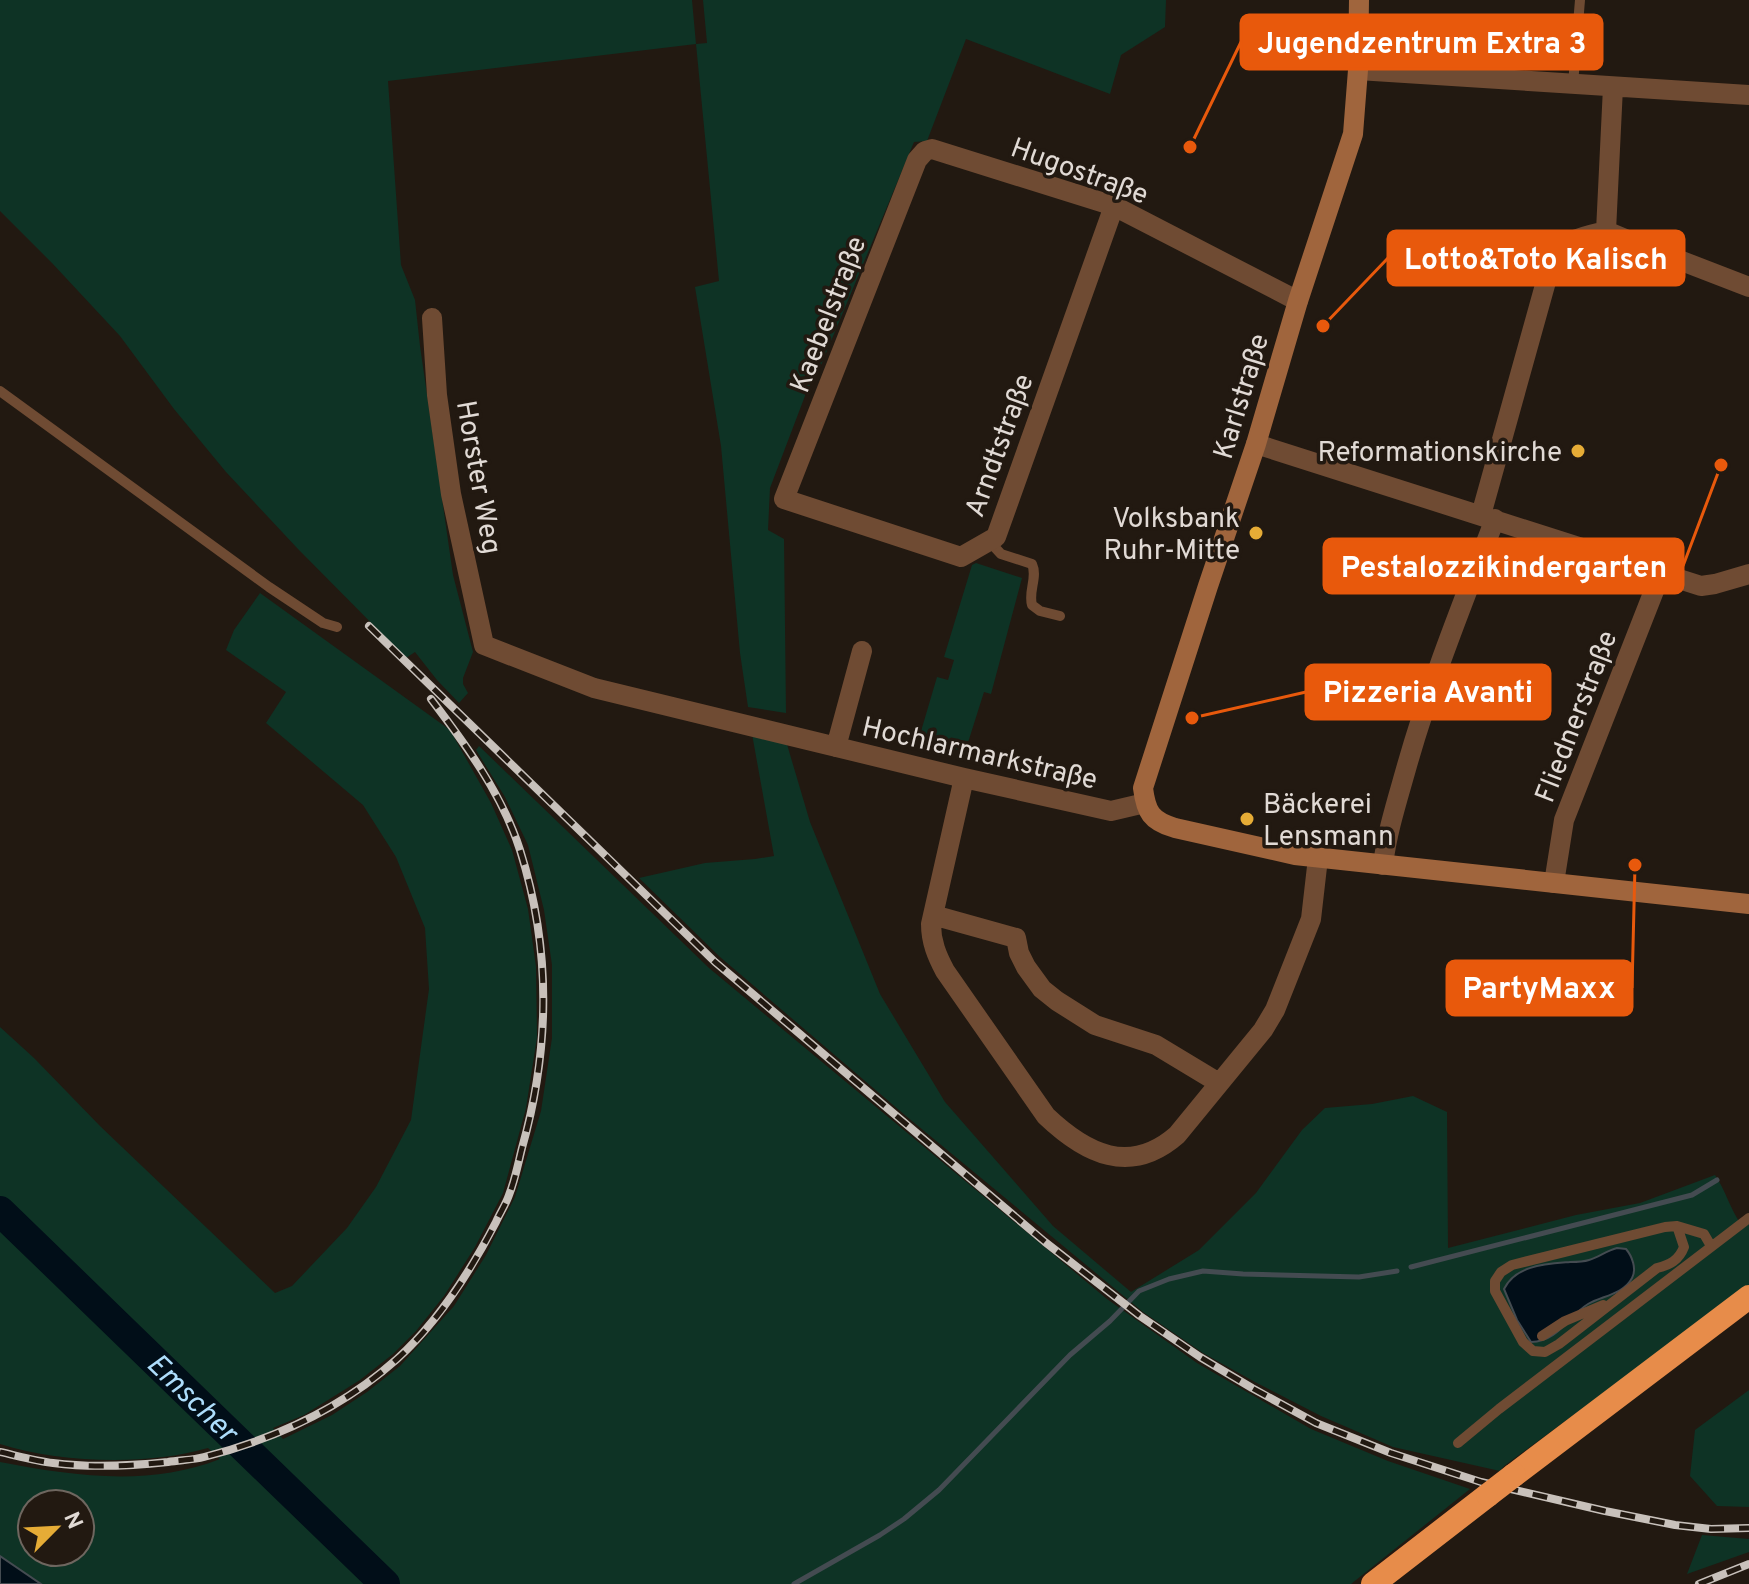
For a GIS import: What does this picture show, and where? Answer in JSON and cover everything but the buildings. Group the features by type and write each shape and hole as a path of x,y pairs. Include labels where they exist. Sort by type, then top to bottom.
{"highway":[{"path":"1373,1584 1496,1497 1749,1297"},
{"path":"1522,1477 1749,1314"},
{"path":"1396,1584 1496,1497"}],"street":[{"name":"Karlstraße","path":"1145,803 1143,788 1256,444 1298,301 1353,134 1359,0"},
{"path":"1358,70 1749,95"},
{"path":"1606,231 1613,87"},
{"name":"Hugostraße","path":"925,151 932,149 1114,206 1298,301"},
{"name":"Kaebelstraße","path":"784,499 917,160 925,151"},
{"name":"Arndtstraße","path":"784,499 961,557 996,537 1114,206"},
{"path":"1383,865 1386,842 1417,732 1488,517 1552,260 1570,240 1606,231 1749,287"},
{"name":"Horster Weg","path":"432,318 437,395 451,494 484,645"},
{"path":"1256,444 1701,586 1749,574"},
{"name":"Fliednerstraße","path":"1554,883 1564,820 1661,573"},
{"name":"Hochlarmarkstraße","path":"484,645 594,688 964,778 1111,811 1145,803"},
{"path":"836,747 862,651"},
{"path":"964,778 933,915 931,935 934,948 945,971 1046,1116 1083,1144 1115,1157 1154,1152 1177,1135 1263,1030 1275,1010 1311,919 1318,858"},
{"path":"1145,803 1152,817 1165,825 1285,853 1749,904"},
{"path":"933,915 1016,938 1026,967 1042,989 1057,1001 1095,1025 1156,1045 1219,1083"}],"lane":[{"path":"1573,84 1580,0"},
{"path":"0,391 269,587 323,623 337,627"},
{"path":"989,541 1001,554 1032,564 1035,571 1032,605 1040,611 1060,616"},
{"path":"1458,1443 1749,1218"},
{"path":"1677,1226 1684,1247 1680,1256 1668,1266 1657,1268 1545,1352 1533,1351 1523,1342 1495,1291 1495,1281 1501,1272 1512,1265 1665,1227 1677,1226 1704,1234 1711,1246"},
{"path":"1542,1336 1565,1321 1620,1298"}],"green space":[{"path":"0,0 692,0 696,44 388,81 401,265 415,300 453,575 473,652 463,678 468,693 459,703 415,652 406,658 226,472 120,336 0,211"},
{"path":"703,0 1166,0 1165,27 1121,55 1110,94 966,39 927,141 914,142 819,370 808,388 770,488 768,530 784,539 786,713 748,707 740,653 721,446 695,287 719,281 696,44 707,43"},
{"path":"976,563 1022,578 991,694 984,692 965,752 919,738 937,677 948,680 954,660 944,657 972,565"},
{"path":"260,593 450,730 491,803 512,850 528,909 536,967 537,1037 526,1108 503,1193 475,1247 444,1296 393,1354 360,1380 304,1415 273,1428 283,1439 332,1415 367,1392 400,1366 454,1306 486,1255 515,1197 541,1111 552,1038 552,965 544,910 528,845 505,797 476,750 479,746 709,968 1107,1299 1197,1363 1311,1429 1388,1461 1470,1489 1351,1584 41,1584 18,1568 96,1568 96,1488 16,1488 16,1567 0,1556 0,1462 83,1475 138,1476 193,1468 220,1459 208,1448 158,1458 104,1460 50,1455 0,1444 0,1027 275,1293 292,1286 347,1228 376,1187 411,1120 429,989 425,928 396,857 363,805 266,723 286,692 226,650 234,630"},
{"path":"752,734 786,741 810,822 880,994 945,1102 1053,1226 1131,1292 1199,1250 1256,1193 1302,1130 1325,1108 1413,1096 1447,1112 1448,1248 1576,1215 1640,1203 1715,1175 1741,1224 1749,1220 1749,1286 1500,1471 1393,1447 1321,1416 1255,1382 1203,1353 1143,1312 720,957 639,878 705,863 774,856"},
{"path":"1749,1390 1749,1507 1717,1506 1690,1476 1695,1430"},
{"path":"1702,1535 1749,1539 1749,1552 1687,1574"}],"shaded area":[{"path":"1617,1248 1626,1249 1633,1263 1634,1271 1628,1283 1618,1291 1588,1304 1556,1333 1541,1341 1531,1342 1517,1320 1504,1289 1509,1281 1532,1267 1587,1261"},
{"path":"0,1556 41,1584 0,1584"}],"waterway":[{"path":"1411,1267 1692,1195 1717,1180"},
{"name":"Emscher","path":"0,1211 385,1584"},
{"path":"794,1584 880,1535 939,1490 1070,1355 1139,1291 1169,1279 1203,1271 1359,1277 1397,1271"}],"railway":[{"path":"369,626 715,962 1045,1242 1140,1316 1200,1357 1316,1423 1391,1453 1481,1482 1675,1525 1711,1529 1749,1528"},
{"path":"0,1452 67,1465 139,1465 200,1458 282,1431 354,1392 397,1359 440,1312 475,1259 508,1198 531,1111 542,1036 542,961 530,887 512,829 482,771 431,699"},
{"path":"1699,1584 1749,1564"}],"place":[{"name":"Jugendzentrum Extra 3","path":"1190,147"},
{"name":"Lotto&Toto Kalisch","path":"1323,326"},
{"name":"Reformationskirche","path":"1578,451"},
{"name":"Pestalozzikindergarten","path":"1721,465"},
{"name":"Volksbank Ruhr-Mitte","path":"1256,533"},
{"name":"Pizzeria Avanti","path":"1192,718"},
{"name":"Bäckerei Lensmann","path":"1247,819"},
{"name":"PartyMaxx","path":"1635,865"}]}
